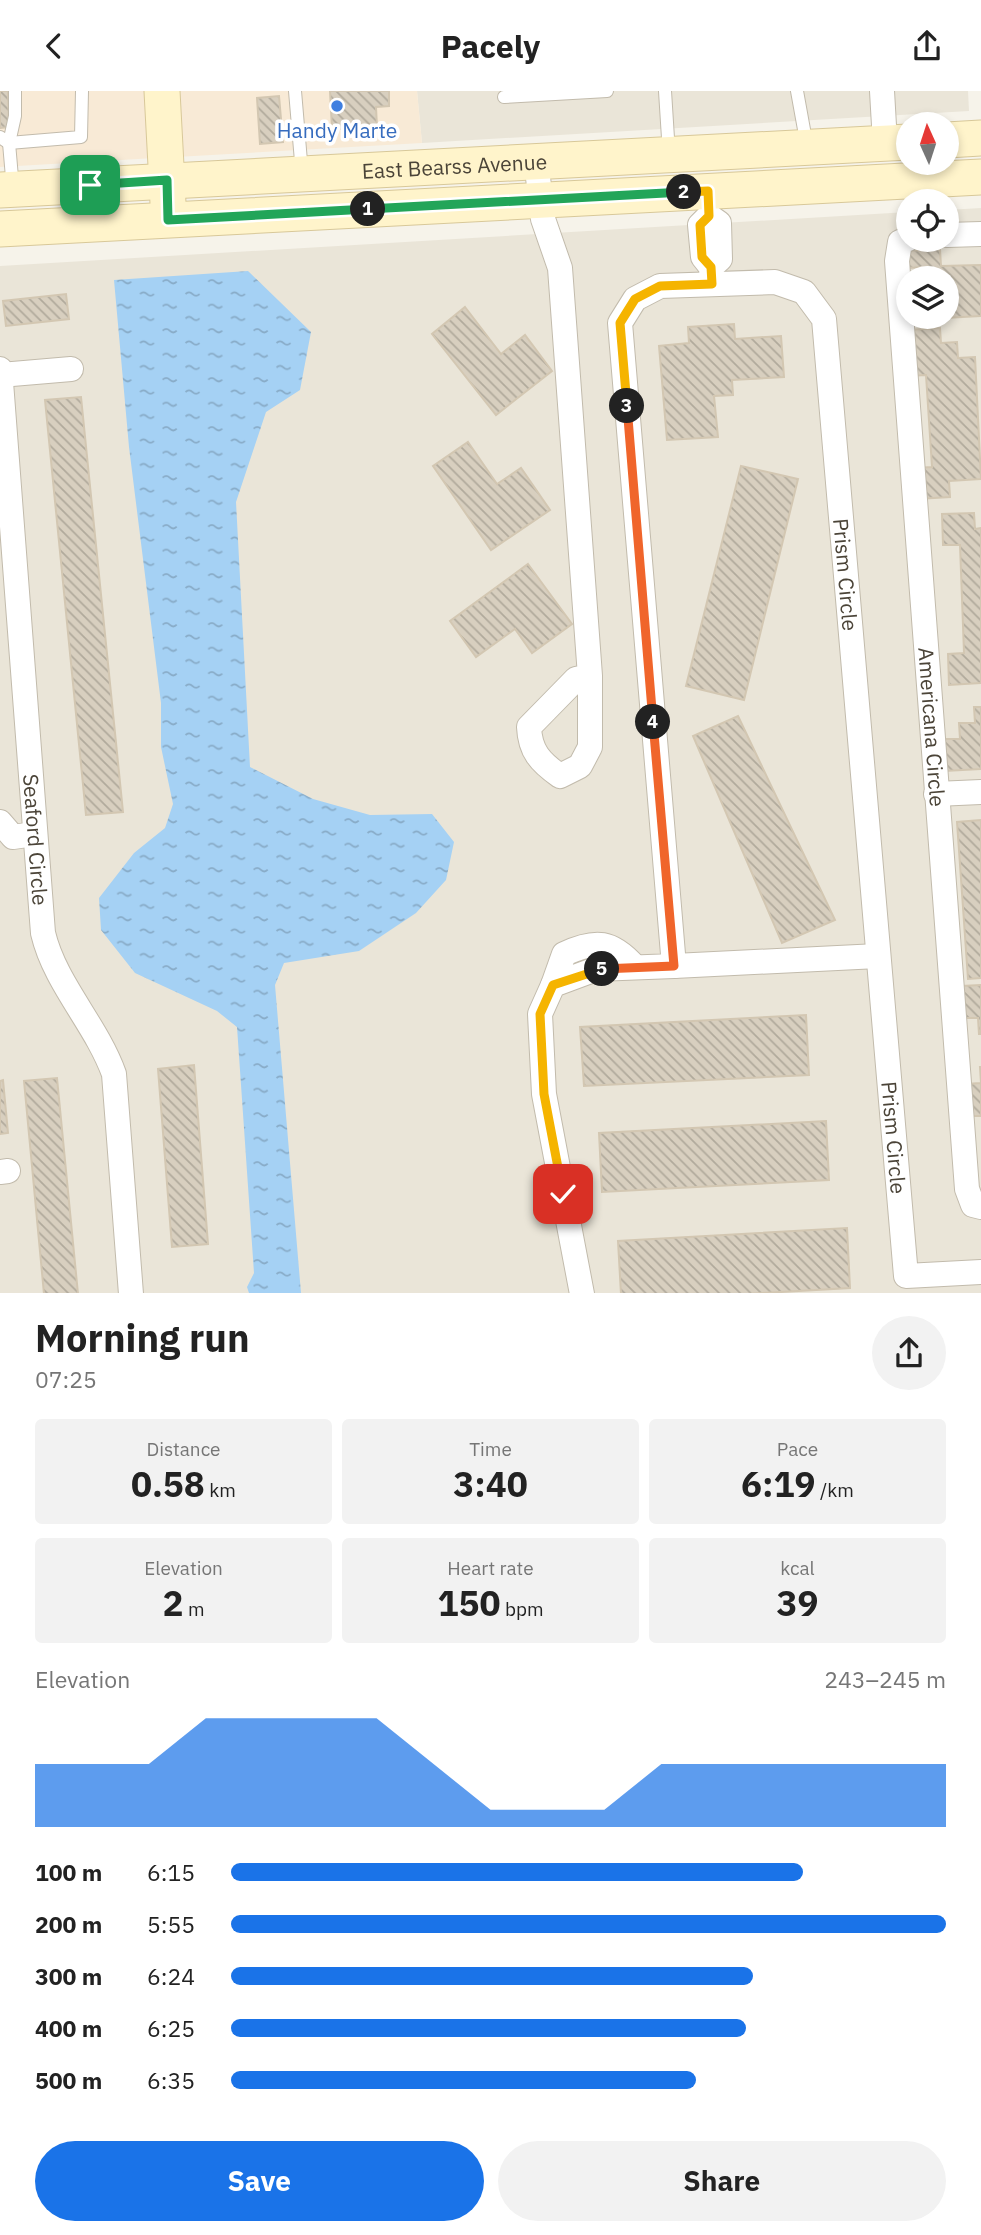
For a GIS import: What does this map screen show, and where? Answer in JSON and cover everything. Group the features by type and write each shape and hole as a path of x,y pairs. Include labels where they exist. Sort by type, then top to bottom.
{"main road":[{"path":"162,91 168,220"},
{"path":"959,139 981,138"},
{"name":"East Bearss Avenue","path":"6,189 896,142"},
{"name":"East Bearss Avenue","path":"0,229 540,200 708,204 981,177"}],"street":[{"path":"882,91 896,139"},
{"path":"706,152 708,204 719,223 720,259 712,275"},
{"path":"536,161 540,200 560,268 590,676"},
{"path":"959,235 981,234"},
{"name":"Americana Circle","path":"902,252 898,275 967,1189 973,1205 981,1207"},
{"name":"Prism Circle","path":"674,966 620,323 635,299 660,286 712,275 775,282 804,292 824,319 906,1285 981,1272"},
{"name":"Seaford Circle","path":"0,369 34,834 46,946 105,1049 114,1074 131,1293"},
{"path":"0,375 71,369"},
{"path":"936,794 981,792"},
{"path":"0,822 13,837 34,834"},
{"path":"582,1293 544,1094 540,1014 565,954 585,944 610,946 635,967 878,956"}],"lane":[{"path":"6,189 5,140 15,116 15,91"},
{"path":"5,140 81,137 82,91"},
{"path":"295,91 302,173"},
{"path":"504,97 607,91"},
{"path":"665,91 669,154"},
{"path":"797,91 807,147"}],"shaded area":[{"path":"0,91 151,91 155,158 0,167"},
{"path":"173,91 417,91 422,143 176,157"},
{"path":"417,91 968,91 969,111 896,112 896,115 422,143"},
{"path":"981,208 981,1293 0,1293 0,266 896,213 896,252 959,252 959,209"}],"water":[{"path":"248,271 311,332 300,390 266,412 236,502 250,767 313,799 370,815 432,814 454,842 446,880 416,913 359,951 284,963 275,985 301,1293 249,1293 247,1287 254,1273 237,1027 217,1011 135,973 101,930 99,898 134,853 165,828 173,804 161,747 161,703 129,447 114,280"}],"building":[{"path":"0,91 8,91 9,127 0,128"},
{"path":"330,91 389,91 389,106 376,107 377,127 332,129"},
{"path":"279,96 283,142 260,144 257,98"},
{"path":"907,252 940,252 941,266 908,266"},
{"path":"981,265 981,316 959,317 959,266 941,266"},
{"path":"66,294 69,319 6,326 3,301"},
{"path":"465,307 501,354 525,335 552,371 496,415 432,334"},
{"path":"734,324 735,339 781,336 784,377 732,380 733,395 714,396 718,437 667,440 659,346 689,343 688,327"},
{"path":"940,329 941,343 957,342 958,358 975,357 981,479 949,481 950,497 918,499 916,468 932,467 926,375 910,376 907,330"},
{"path":"81,397 123,812 86,815 45,400"},
{"path":"468,442 497,484 521,468 550,510 491,550 433,466"},
{"path":"741,466 798,479 744,700 686,686"},
{"path":"974,513 975,529 981,528 981,683 949,685 948,654 964,653 960,545 943,545 942,514"},
{"path":"528,564 572,624 532,653 515,629 476,657 450,621"},
{"path":"974,707 981,707 981,769 945,771 944,739 960,739 959,723 975,723"},
{"path":"738,716 835,920 782,943 693,736"},
{"path":"981,820 981,978 968,979 957,822"},
{"path":"981,985 979,1034 978,1018 964,1018 962,986"},
{"path":"806,1015 809,1075 584,1086 580,1027"},
{"path":"194,1065 208,1244 172,1247 158,1069"},
{"path":"57,1078 78,1293 44,1293 24,1081"},
{"path":"3,1080 8,1133 0,1134 0,1081"},
{"path":"981,1083 981,1116 968,1116 966,1084"},
{"path":"826,1121 829,1180 602,1192 599,1133"},
{"path":"847,1228 850,1288 764,1293 621,1293 618,1241"}],"place":[{"name":"Handy Marte","path":"337,106"}],"route":[{"path":"90,185 167,180 168,220 708,191 709,216 700,225 702,257 711,267 712,284 660,286 635,299 620,323 674,966 596,969 553,985 540,1014 544,1094 563,1194"}]}
